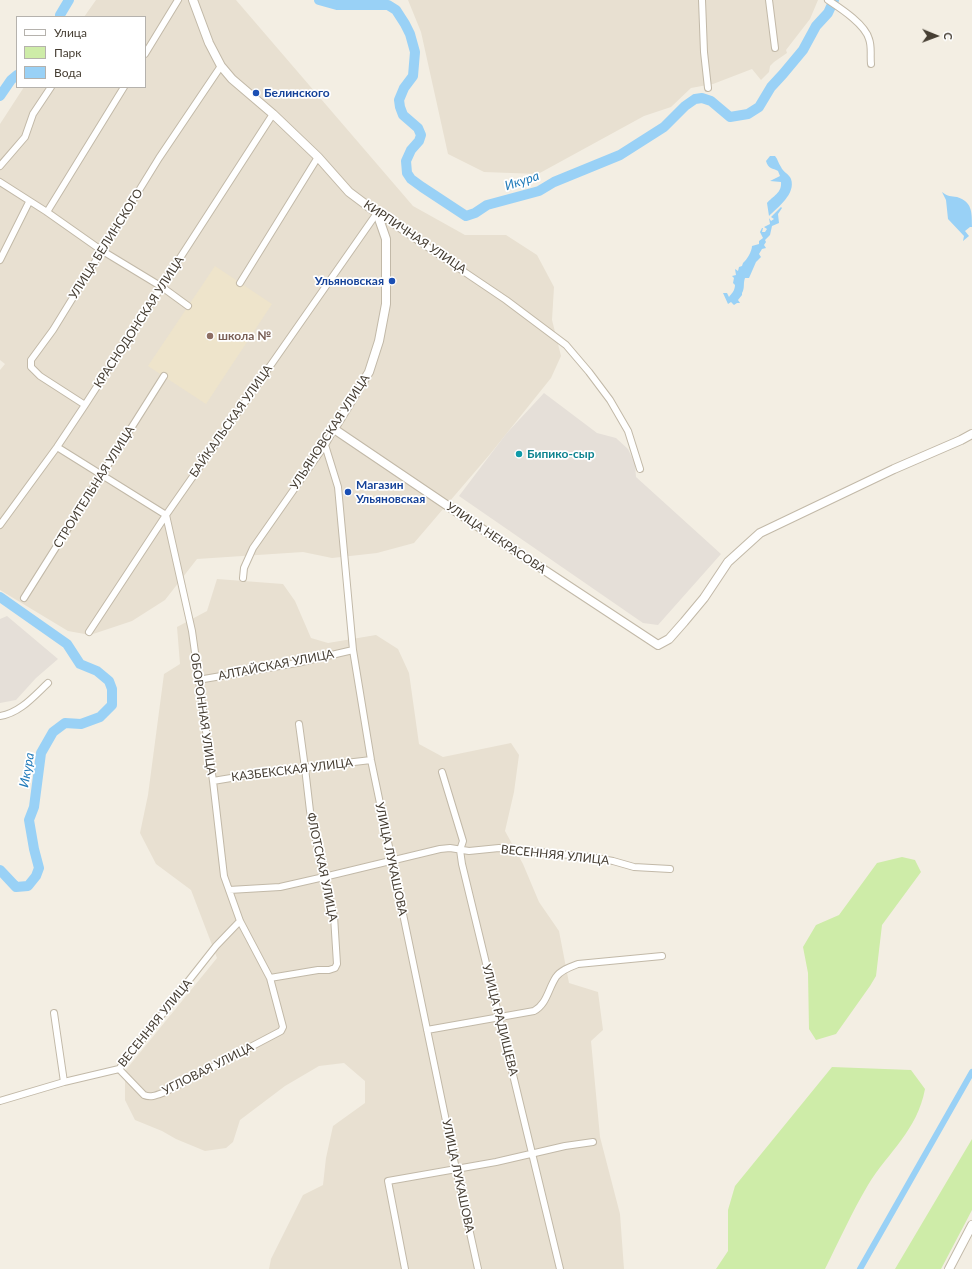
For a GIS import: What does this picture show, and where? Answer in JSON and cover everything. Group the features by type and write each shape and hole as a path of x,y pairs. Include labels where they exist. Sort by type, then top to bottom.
{"street":[{"path":"146,52 178,0"},
{"name":"КИРПИЧНАЯ УЛИЦА","path":"193,0 208,43 232,79 273,114 318,157 349,192 506,300 566,345 589,372 610,400 621,418 628,431 640,469"},
{"path":"702,0 704,52 708,88"},
{"path":"769,0 775,48"},
{"path":"828,0 863,28 869,36 871,64"},
{"name":"УЛИЦА БЕЛИНСКОГО","path":"85,405 40,376 31,367 31,360 53,330 159,158 222,66"},
{"path":"0,166 25,137 33,114 50,88"},
{"path":"47,212 123,88"},
{"name":"КРАСНОДОНСКАЯ УЛИЦА","path":"0,525 57,447 85,405 273,114"},
{"path":"240,283 318,157"},
{"path":"0,182 29,202 47,212 101,250 162,287 188,306"},
{"path":"0,260 29,202"},
{"name":"УЛЬЯНОВСКАЯ УЛИЦА","path":"243,578 244,568 253,548 325,445 369,372 379,341 386,304 386,239 377,212"},
{"name":"БАЙКАЛЬСКАЯ УЛИЦА","path":"89,632 166,515 377,212"},
{"name":"СТРОИТЕЛЬНАЯ УЛИЦА","path":"24,598 164,376"},
{"name":"УЛИЦА НЕКРАСОВА","path":"334,429 658,645 669,639 684,622 704,598 728,562 760,533 894,469 972,434"},
{"name":"УЛИЦА ЛУКАШОВА","path":"325,445 338,487 353,650 371,760 478,1269"},
{"path":"57,447 166,515"},
{"name":"ОБОРОННАЯ УЛИЦА","path":"166,515 192,631 213,780 224,876 240,921 270,978 283,1026 281,1031"},
{"name":"АЛТАЙСКАЯ УЛИЦА","path":"198,680 297,663 353,650"},
{"path":"0,716 8,715 28,702 48,683"},
{"name":"ФЛОТСКАЯ УЛИЦА","path":"270,978 318,970 330,970 335,968 337,958 334,916 310,811 306,768 299,724"},
{"name":"КАЗБЕКСКАЯ УЛИЦА","path":"213,780 371,760"},
{"name":"УЛИЦА РАДИЩЕВА","path":"442,772 463,841 460,850 560,1269"},
{"name":"ВЕСЕННЯЯ УЛИЦА","path":"229,890 280,887 391,860 450,848 469,851 500,848 590,857 634,867 670,869"},
{"name":"ВЕСЕННЯЯ УЛИЦА","path":"0,1101 64,1082 120,1069 216,946 240,921"},
{"path":"427,1030 534,1011 540,1008 556,977 568,968 578,964 662,956"},
{"path":"54,1013 64,1082"},
{"name":"УГЛОВАЯ УЛИЦА","path":"120,1069 144,1095 154,1096 281,1031"},
{"path":"405,1269 388,1181 533,1154 565,1146 593,1142"},
{"path":"949,1269 972,1225"}],"shaded area":[{"path":"96,0 236,0 413,206 465,235 506,235 537,255 554,287 552,320 561,356 551,378 491,453 414,543 377,553 332,558 303,552 197,559 165,600 132,621 90,635 68,631 0,590 0,370 5,364 0,360 0,124 23,88 146,88 146,16 85,16"},
{"path":"408,0 818,0 810,19 786,50 787,53 770,66 769,72 761,80 752,69 713,84 691,88 671,107 644,116 538,174 484,172 448,154 421,32"},
{"name":"школа №","path":"215,266 272,304 206,404 148,366"},
{"path":"544,393 597,433 616,438 628,449 635,464 636,477 721,554 658,625 643,623 459,496 506,434"},
{"path":"217,579 283,584 295,601 311,638 328,643 376,635 398,649 409,673 419,744 443,757 511,743 519,755 514,792 505,831 523,864 539,902 559,931 569,983 598,992 603,1030 591,1041 600,1137 620,1214 624,1269 269,1269 271,1259 303,1195 323,1185 326,1158 333,1126 365,1103 365,1081 344,1063 319,1066 285,1086 240,1120 233,1142 226,1148 205,1151 135,1120 125,1100 125,1071 217,958 191,890 156,864 140,833 148,795 164,674 180,664 177,627 207,611"},
{"path":"7,616 58,659 36,678 16,700 0,703 0,619"}],"green space":[{"path":"902,857 915,860 921,872 882,925 876,976 836,1034 816,1040 809,1029 808,973 803,947 816,925 839,915 877,863"},
{"path":"832,1067 911,1070 925,1089 916,1117 909,1129 868,1185 825,1269 716,1269 728,1251 728,1210 735,1186"},
{"path":"972,1139 972,1210 941,1269 895,1269"}],"water":[{"path":"770,156 776,157 782,169 790,177 792,185 789,195 769,216 767,203 779,192 781,186 781,182 770,181 780,176 778,171 769,167 767,164 766,161"},
{"path":"942,192 948,196 962,199 970,208 972,227 965,231 969,236 963,241 964,236 948,219 946,200"},
{"path":"781,207 782,208 778,214 779,223 772,226 770,235 765,240 766,242 764,245 766,248 762,249 759,254 761,257 756,262 749,278 745,278 742,295 738,300 740,303 734,305 731,302 728,304 723,293 727,293 729,297 734,291 735,285 733,283 734,278 732,276 736,275 735,269 738,271 739,267 742,266 749,255 752,246 759,244 759,241 763,238 760,232 762,228 762,232 765,232 767,229 764,227 770,224 769,218 771,221 774,219 771,217"}],"waterway":[{"name":"Икура","path":"60,16 69,0"},
{"name":"Икура","path":"319,0 337,5 388,5 396,10 410,34 415,52 413,76 404,88 399,100 400,107 403,115 418,128 421,135 419,141 411,150 406,161 407,173 411,179 466,216 475,213 487,205 539,191 554,182 620,155 664,127 685,106 695,99 702,98 711,101 730,117 748,114 759,107 771,87 803,50 816,26 828,13 834,0"},
{"name":"Икура","path":"0,96 11,80 16,76"},
{"name":"Икура","path":"0,597 67,644 80,664 97,671 109,681 112,689 112,705 100,717 81,724 65,723 53,732 41,753 34,807 29,820 39,868 36,876 28,886 16,887 0,870"},
{"path":"860,1269 972,1072"}],"place":[{"name":"Белинского","path":"256,93"},
{"name":"Ульяновская","path":"392,281"},
{"name":"школа №","path":"210,336"},
{"name":"Бипико-сыр","path":"519,454"},
{"name":"Магазин Ульяновская","path":"348,492"}]}
